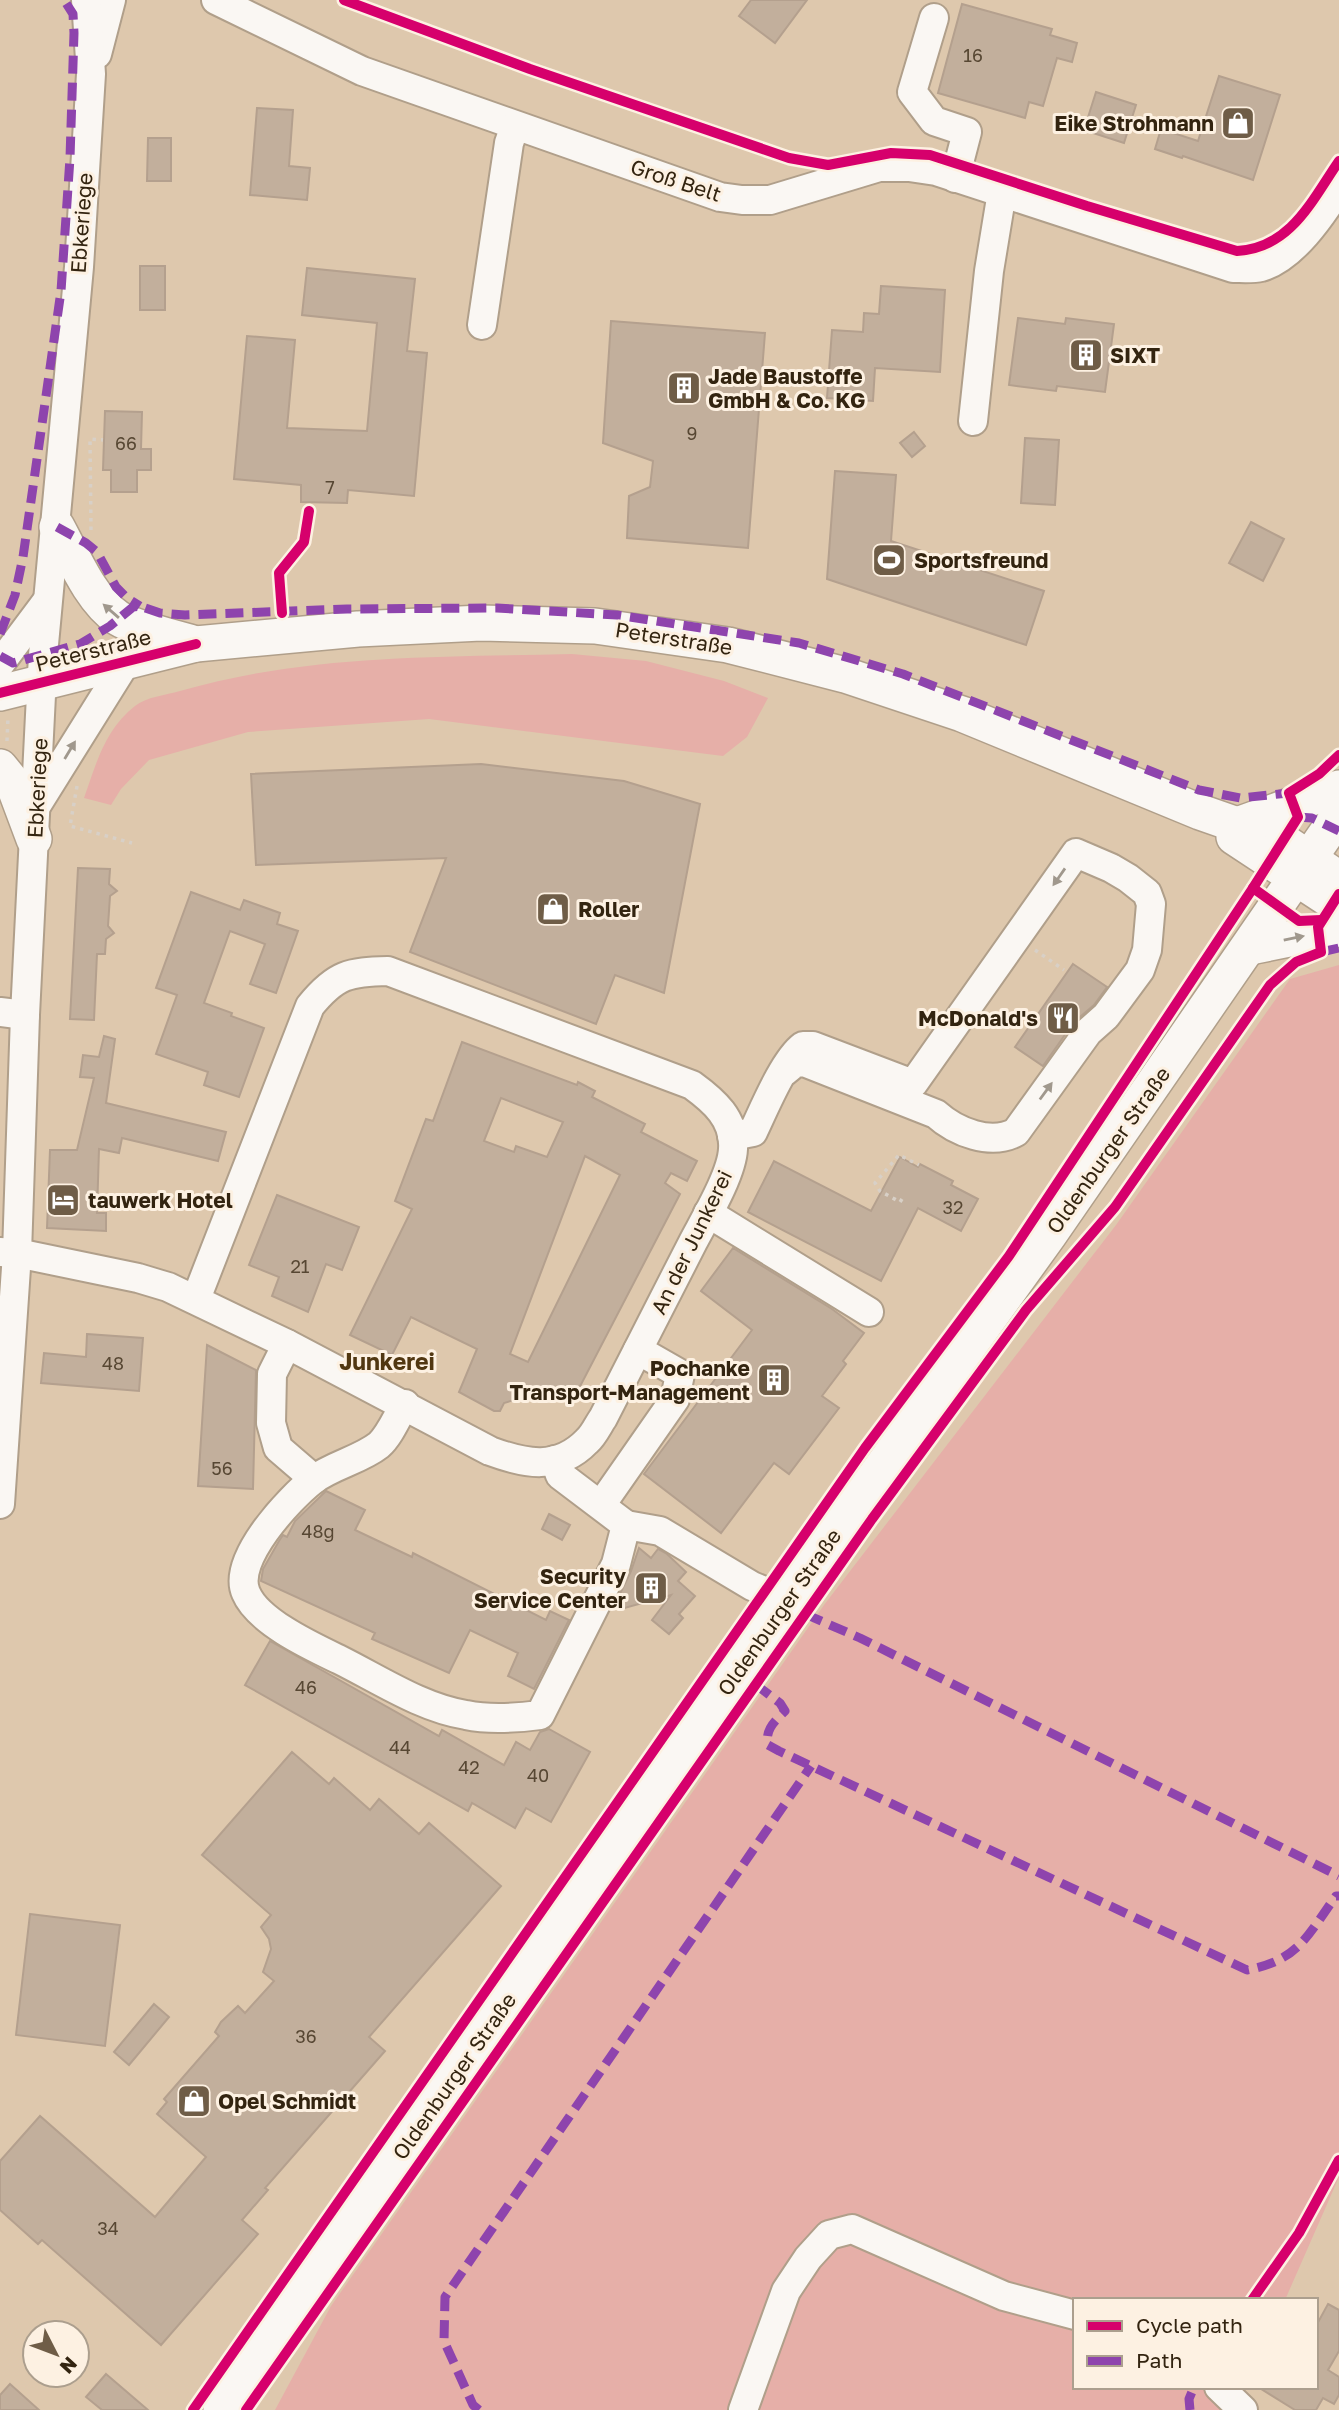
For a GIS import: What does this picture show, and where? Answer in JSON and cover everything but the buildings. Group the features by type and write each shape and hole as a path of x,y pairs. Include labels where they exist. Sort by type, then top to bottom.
{"main road":[{"path":"57,527 94,594 112,613 118,618 196,645"},
{"name":"Peterstraße","path":"0,693 196,645 358,629 481,623 595,626 728,645 845,675 962,714 1200,812 1283,841 1304,868"},
{"path":"0,767 13,783 35,824"},
{"path":"1240,824 1339,788"},
{"name":"Peterstraße","path":"1200,812 1258,855 1304,868"},
{"name":"Oldenburger Straße","path":"221,2410 786,1600 1028,1264 1339,815"},
{"path":"1304,868 1339,879"},
{"path":"1304,868 1339,906"},
{"path":"1250,947 1339,929"}],"street":[{"name":"Ebkeriege","path":"0,1504 12,1013 35,824 48,598 57,527 80,253 91,74 86,0"},
{"path":"95,0 104,0"},
{"name":"Ebkeriege","path":"91,74 111,0"},
{"name":"Groß Belt","path":"214,1 362,71 720,197 770,200 879,167 909,167 936,171 1233,268 1246,268 1262,267 1283,256 1308,232 1339,188"},
{"path":"934,18 912,92 934,121 967,132 955,178"},
{"path":"482,326 509,143 514,126"},
{"path":"973,421 989,271 1002,192"},
{"path":"0,664 48,598"},
{"path":"35,824 126,662"},
{"path":"196,1299 310,1006 325,987 345,975 388,971 692,1085 716,1103 732,1136 753,1132 784,1072 796,1051 803,1046 813,1046 913,1084 1076,853 1128,878 1147,893 1151,904 1147,950 1140,970 1106,1016 1088,1032 1017,1132 1008,1137 981,1138 946,1123 936,1114 804,1062 795,1063 784,1072"},
{"name":"An der Junkerei","path":"8,1252 138,1278 196,1299 490,1451 520,1462 537,1463 572,1453 588,1441 603,1418 730,1165 732,1136"},
{"path":"708,1213 869,1312"},
{"path":"287,1344 272,1374 271,1423 278,1448 314,1479"},
{"path":"601,1506 675,1399 680,1374 638,1350"},
{"path":"405,1405 380,1444 314,1479 268,1526 253,1551 246,1571 245,1592 262,1614 309,1645 435,1707 467,1716 540,1716 616,1564 626,1525"},
{"path":"555,1460 560,1475 626,1525 660,1531 752,1586 786,1600"},
{"path":"743,2410 786,2291 808,2258 829,2235 852,2229 1004,2296 1073,2314"},
{"path":"1221,2389 1243,2410"}],"path":[{"path":"94,540 91,528 90,439 103,440"},
{"path":"1017,936 1063,970"},
{"path":"902,1199 900,1202 880,1191 875,1183 899,1154 919,1165"}],"shaded area":[{"path":"572,654 646,661 724,681 768,698 747,737 723,756 429,719 248,732 149,760 121,789 111,805 84,798 103,748 116,725 135,706 150,698 228,679 325,664 424,657"},
{"path":"1339,965 1339,2177 1286,2298 1073,2298 1073,2389 1245,2389 1236,2410 275,2410 331,2306 824,1605 1116,1225 1290,979"}],"marked path":[{"path":"0,634 15,595 23,557 61,291 70,158 74,33 73,14 64,0"},
{"path":"57,527 97,552 116,587 140,606"},
{"path":"0,656 13,663 80,644 110,626 133,607 140,606 160,613 185,615 347,609 497,608 617,615 799,643 903,674 1199,790 1240,798 1289,793"},
{"path":"1298,817 1312,818 1339,831"},
{"path":"1321,952 1339,948"},
{"path":"805,1614 860,1638 1339,1876"},
{"path":"755,1684 780,1703 785,1711 769,1730 768,1745 1247,1970 1265,1966 1290,1953 1309,1934 1336,1896 1339,1896"},
{"path":"479,2410 473,2405 444,2341 445,2297 811,1766"},
{"path":"1190,2410 1189,2399 1193,2389"}],"cycle path":[{"path":"344,0 530,69 789,158 828,165 891,153 930,155 1237,251 1256,248 1286,231 1309,206 1339,161"},
{"path":"282,613 279,573 304,542 309,511"},
{"path":"0,693 196,644"},
{"path":"1321,920 1299,921 1253,888 1298,817 1289,793 1319,774 1339,755"},
{"path":"193,2410 865,1448 1009,1256 1253,888"},
{"path":"246,2410 872,1519 1026,1310 1115,1207 1270,985 1296,962 1321,952 1318,927 1339,894"},
{"path":"1253,2298 1299,2233 1339,2160"}],"place":[{"name":"Eike Strohmann","path":"1238,123"},
{"name":"SIXT","path":"1086,355"},
{"name":"Jade Baustoffe GmbH & Co. KG","path":"684,388"},
{"name":"Sportsfreund","path":"889,560"},
{"name":"Roller","path":"553,909"},
{"name":"McDonald's","path":"1063,1018"},
{"name":"tauwerk Hotel","path":"63,1200"},
{"name":"Pochanke Transport-Management","path":"774,1380"},
{"name":"Security Service Center","path":"651,1588"},
{"name":"Opel Schmidt","path":"194,2101"}],"district":[{"name":"Junkerei","path":"387,1361"}]}
